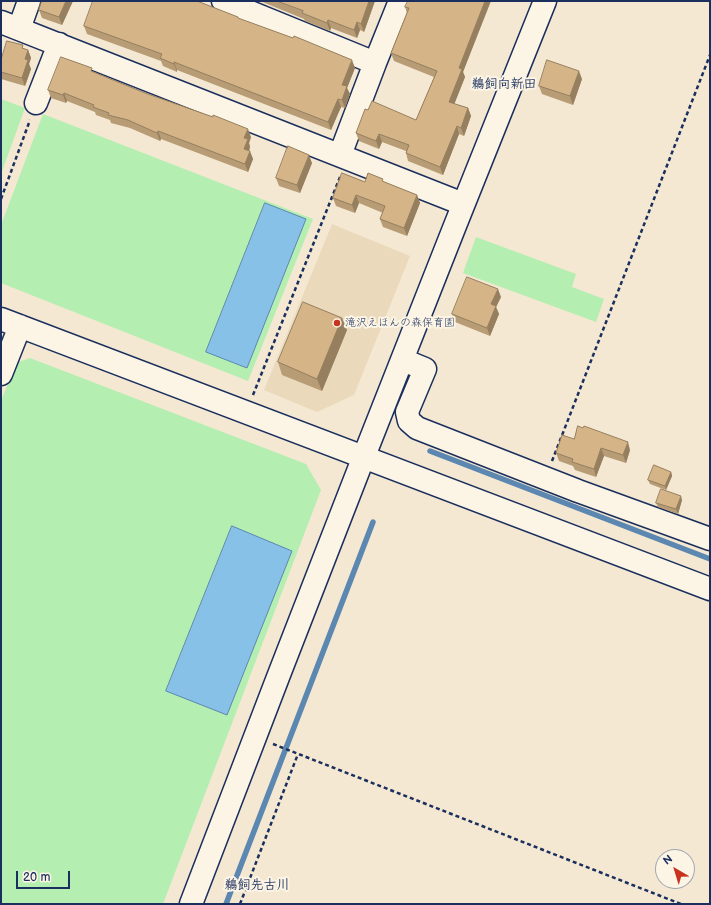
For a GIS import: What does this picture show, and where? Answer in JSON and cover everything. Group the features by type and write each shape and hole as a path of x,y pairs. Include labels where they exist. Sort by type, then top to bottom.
{"street":[{"path":"29,1 10,25 463,204"},
{"path":"223,1 375,63"},
{"path":"344,156 375,63 400,1"},
{"path":"191,904 364,457 544,1"},
{"path":"36,102 59,44"},
{"path":"1,374 10,322 710,589"},
{"path":"403,360 426,369 407,412 409,422 417,428 545,478 710,538"}],"path":[{"path":"545,478 710,55"},
{"path":"1,199 36,102"},
{"path":"253,395 344,156"},
{"path":"278,746 681,904"},
{"path":"240,904 298,754"}],"shaded area":[{"name":"滝沢えほんの森保育園","path":"332,224 410,256 354,395 317,412 264,390"}],"green space":[{"path":"1,99 25,108 1,174"},
{"path":"43,114 313,219 248,381 1,283 1,225"},
{"path":"476,237 576,274 572,287 604,299 596,322 463,273"},
{"path":"30,358 306,464 321,490 163,904 1,904 1,401 16,363"}],"water":[{"path":"265,203 306,219 247,368 206,352"},
{"path":"232,526 292,551 227,715 166,691"}],"building":[{"path":"42,1 66,1 59,17 39,10"},
{"path":"93,1 197,1 293,38 294,36 352,60 342,85 347,86 342,100 338,99 328,122 174,62 174,64 160,58 162,54 84,26"},
{"path":"277,1 369,1 361,24 357,22 354,30 328,20 327,23 302,13 303,11"},
{"path":"408,1 485,1 459,68 462,69 449,102 468,108 461,128 457,126 440,167 406,153 409,145 379,134 376,141 356,133 365,109 368,110 372,101 416,120 437,71 391,53 409,8 405,7"},
{"path":"7,41 23,45 22,48 28,50 25,59 28,60 22,78 1,72 1,60"},
{"path":"61,57 92,68 91,71 145,93 213,117 213,115 248,129 244,138 248,139 244,149 250,151 245,164 158,131 157,133 128,120 108,115 109,113 93,107 94,105 64,93 63,95 48,90"},
{"path":"547,60 579,71 570,96 539,86"},
{"path":"288,146 309,155 297,185 276,178"},
{"path":"342,173 365,182 368,173 383,179 382,181 417,195 404,228 380,219 385,206 356,195 352,205 333,198"},
{"path":"467,277 498,289 491,304 496,306 487,328 452,314"},
{"name":"滝沢えほんの森保育園","path":"303,302 342,318 317,379 278,362"},
{"path":"578,426 583,428 584,426 628,442 623,455 601,448 594,469 572,462 573,459 556,453 562,435 574,439"},
{"path":"654,465 671,472 665,486 648,480"},
{"path":"661,489 681,496 676,509 656,503"}],"waterway":[{"path":"430,451 710,559"},
{"path":"226,904 373,522"}],"place":[{"name":"滝沢えほんの森保育園","path":"337,323"}],"district":[{"name":"鵜飼向新田","path":"504,85"},
{"name":"鵜飼先古川","path":"257,886"}]}
